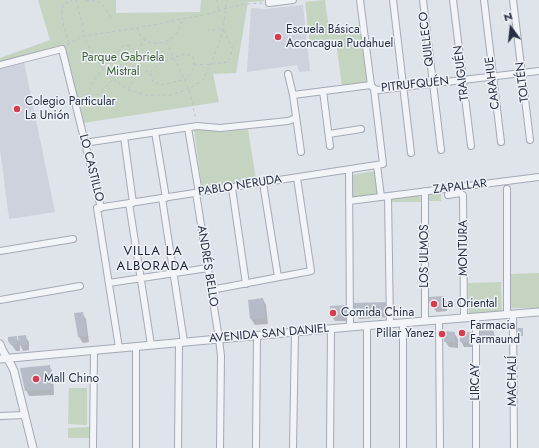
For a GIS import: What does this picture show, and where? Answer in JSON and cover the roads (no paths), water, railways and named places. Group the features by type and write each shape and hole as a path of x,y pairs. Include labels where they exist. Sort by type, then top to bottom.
{"street":[{"path":"269,2 293,0"},
{"path":"360,0 385,197 390,324"},
{"path":"393,0 411,153"},
{"name":"QUILLECO","path":"423,0 441,150"},
{"name":"TRAIGUÉN","path":"453,0 471,146"},
{"name":"CARAHUE","path":"484,0 501,142"},
{"name":"TOLTÉN","path":"513,0 530,140"},
{"name":"LO CASTILLO","path":"0,65 62,49 99,208 119,348"},
{"name":"PITRUFQUÉN","path":"292,95 372,87 378,90 539,71"},
{"path":"288,74 301,152"},
{"path":"323,91 330,146"},
{"path":"84,143 197,126 220,128 282,122 296,118"},
{"name":"ANDRÉS BELLO","path":"188,128 221,356 220,448"},
{"path":"329,134 361,129"},
{"path":"156,132 174,273 181,342 178,448"},
{"path":"124,137 131,203 151,345"},
{"name":"PABLO NERUDA","path":"99,208 380,165"},
{"path":"349,170 350,327"},
{"name":"ZAPALLAR","path":"349,201 539,176"},
{"path":"211,290 311,271 297,178"},
{"path":"263,183 278,277"},
{"path":"232,188 246,284"},
{"name":"MACHALÍ","path":"507,189 514,448"},
{"name":"LOS ULMOS","path":"425,191 425,321"},
{"name":"MONTURA","path":"448,195 460,193 463,195 464,318"},
{"path":"0,252 73,238"},
{"path":"109,283 208,268"},
{"path":"0,300 80,286"},
{"name":"AVENIDA SAN DANIEL","path":"4,358 350,327 539,312"},
{"name":"LIRCAY","path":"476,317 476,448"},
{"path":"439,320 440,448"},
{"path":"403,323 403,448"},
{"path":"366,448 368,326"},
{"path":"330,448 331,329"},
{"path":"293,448 295,332"},
{"path":"256,448 257,335"},
{"path":"0,344 4,358 11,365 14,371 33,448"},
{"path":"136,346 136,448"},
{"path":"93,448 94,350"},
{"path":"0,416 25,415"}],"place":[{"name":"Escuela Básica Aconcagua Pudahuel","path":"278,37"},
{"name":"Colegio Particular La Unión","path":"17,109"},
{"name":"La Oriental","path":"434,304"},
{"name":"Comida China","path":"333,313"},
{"name":"Farmacia Farmaund","path":"462,333"},
{"name":"Pillar Yanez","path":"442,334"},
{"name":"Mall Chino","path":"36,379"}],"district":[{"name":"VILLA LA ALBORADA","path":"153,260"}],"park label":[{"name":"Parque Gabriela Mistral","path":"123,65"}]}
